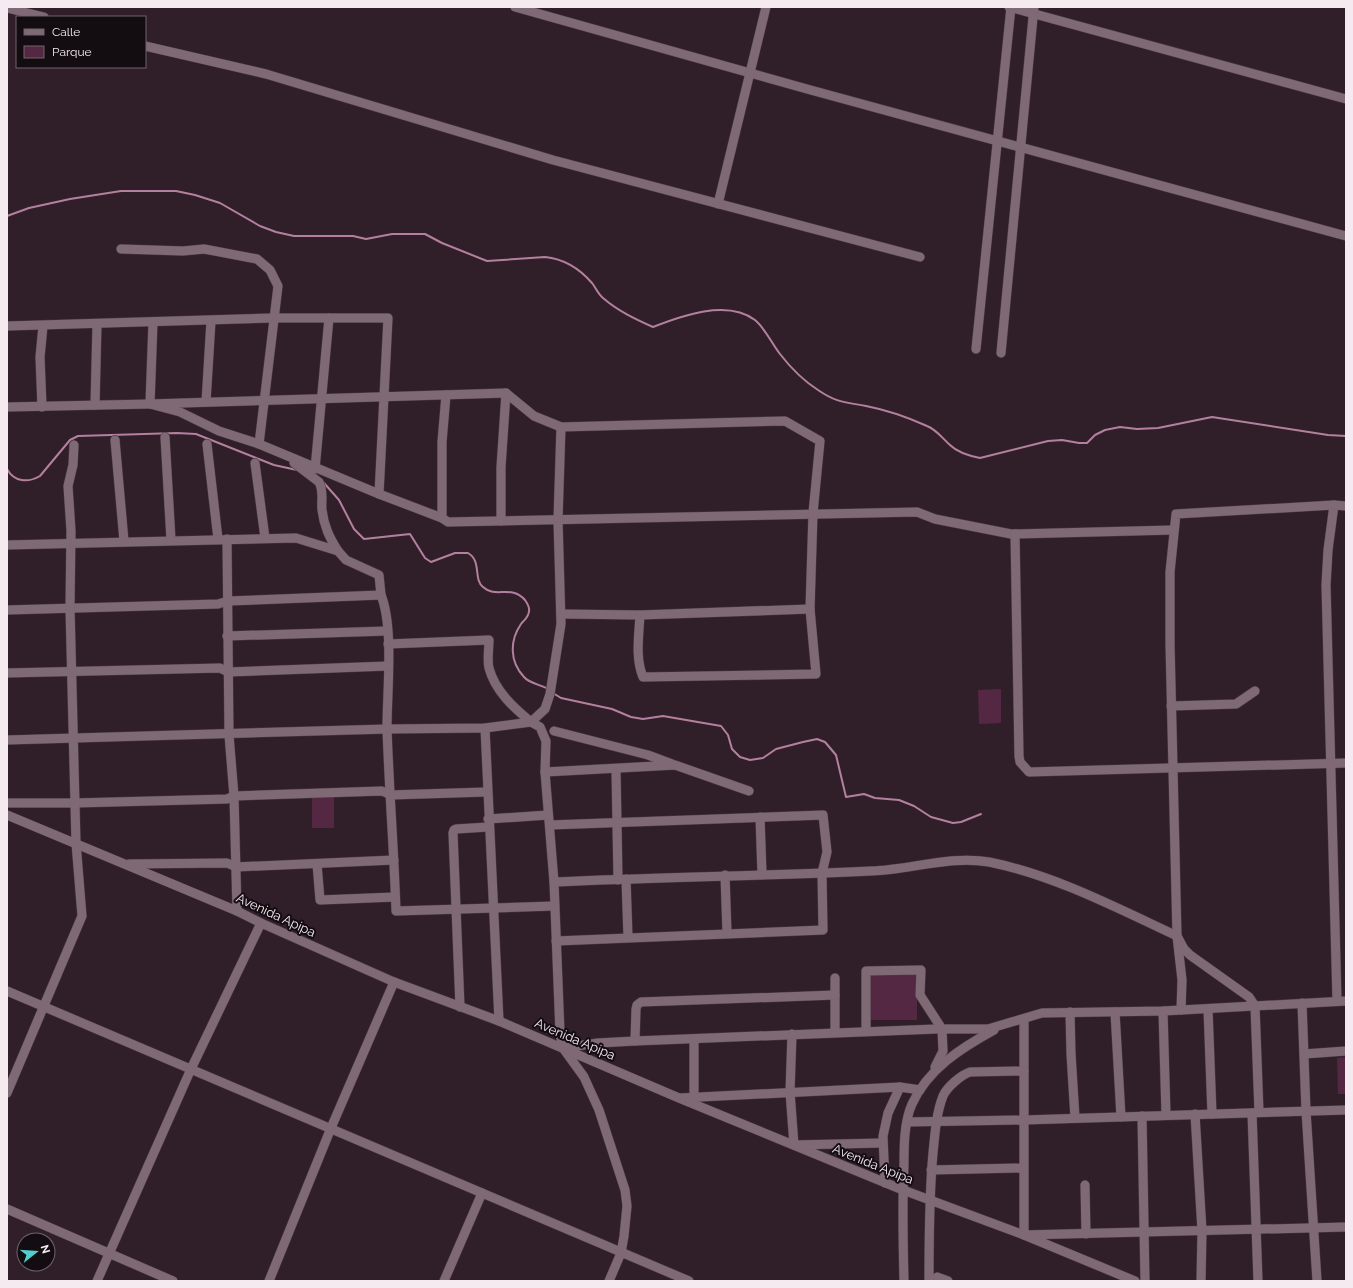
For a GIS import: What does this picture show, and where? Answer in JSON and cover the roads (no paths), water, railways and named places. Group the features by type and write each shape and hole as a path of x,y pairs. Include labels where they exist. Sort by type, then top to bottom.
{"street":[{"path":"515,7 749,73 1346,236"},
{"path":"718,204 766,7"},
{"path":"976,349 1010,7 1034,10 1346,99"},
{"path":"7,8 40,16"},
{"path":"1001,353 1034,10"},
{"path":"146,46 266,74 553,160 920,257"},
{"path":"121,249 183,251 204,249 257,259 270,270 278,286 259,444"},
{"path":"7,326 273,318 388,318 378,494"},
{"path":"315,469 329,318"},
{"path":"206,402 211,321"},
{"path":"150,404 153,322"},
{"path":"95,405 97,324"},
{"path":"42,407 40,357 43,326"},
{"path":"7,406 42,407 506,393 534,416 561,427 786,421 820,441 813,513 810,609 816,674 643,677 639,664 640,615"},
{"path":"501,521 501,467 506,393"},
{"path":"442,518 442,442 446,395"},
{"path":"150,404 180,412 219,431 259,444 315,469 442,518 448,522 813,513 917,512 936,519 1015,534 1173,530"},
{"path":"7,740 229,735 388,729 485,728 531,722 545,709 550,694 561,614 558,520 561,427"},
{"path":"165,437 171,540"},
{"path":"115,440 124,541"},
{"path":"207,444 223,539 228,601 227,636 229,735 234,796 238,911"},
{"path":"7,1092 82,916 76,843 71,671 69,543 71,531 68,486 73,465 74,445"},
{"path":"283,455 319,482 323,494 323,512 327,533 338,551 346,560 379,575 381,595 386,606 388,644 388,729 396,911 554,906"},
{"path":"255,463 265,538"},
{"path":"1181,1010 1182,980 1176,936 1170,572 1173,530 1176,514 1334,505 1346,506"},
{"path":"564,1048 635,1040 694,1039 835,1032 975,1029 998,1027 1042,1013 1163,1011 1341,1001 1331,764 1326,585 1328,550 1334,505"},
{"path":"1015,534 1019,756 1024,768 1029,772 1173,767 1346,764"},
{"path":"7,545 296,538 338,551"},
{"path":"7,610 218,604 228,601 381,595"},
{"path":"561,614 640,615 810,609"},
{"path":"227,636 387,631"},
{"path":"388,644 489,640 488,664 492,677 514,709 540,727 544,734 546,741 545,772 554,882 560,1023 564,1048 584,1077 599,1110 623,1181 627,1206 621,1253 609,1281"},
{"path":"7,673 220,668 228,672 388,666"},
{"path":"1172,706 1236,704 1255,691"},
{"path":"485,728 486,792 494,907 499,1021"},
{"path":"554,731 648,755 675,766 750,791"},
{"path":"545,772 675,766"},
{"path":"616,769 616,822 628,938"},
{"path":"7,803 75,804 227,799 234,796 382,791 391,795 486,792"},
{"path":"550,825 823,814 827,852 822,873 823,930 556,941"},
{"name":"Avenida Apipa","path":"7,815 238,911 261,924 394,982 499,1021 679,1098 885,1183 1024,1235 1135,1281"},
{"path":"460,1007 454,830 488,823 548,815"},
{"path":"760,817 762,874"},
{"path":"125,864 227,863 236,867 394,860"},
{"path":"554,882 873,871 968,860 988,862 1014,868 1063,886 1176,936 1184,949 1190,955 1244,993 1253,1001 1255,1006 1258,1281"},
{"path":"317,864 320,900 395,898"},
{"path":"725,876 727,933"},
{"path":"97,1281 108,1253 191,1069 261,924"},
{"path":"866,1031 866,971 921,970 920,994 942,1029 943,1050 931,1075"},
{"path":"835,978 835,1032"},
{"path":"269,1281 331,1128 394,982"},
{"path":"7,991 689,1281"},
{"path":"635,1040 636,1009 637,1004 641,1002 835,995"},
{"path":"1302,1003 1306,1111 1317,1281"},
{"path":"1208,1009 1212,1114"},
{"path":"1163,1011 1166,1115"},
{"path":"1070,1012 1071,1054 1076,1118"},
{"path":"1115,1012 1122,1117"},
{"path":"1024,1019 1024,1235 1346,1227"},
{"path":"904,1281 904,1139 911,1106 931,1075 945,1061 963,1047 998,1027"},
{"path":"792,1034 790,1092 794,1145 882,1143"},
{"path":"694,1039 694,1096"},
{"path":"1304,1054 1346,1052"},
{"path":"948,1281 933,1279 929,1200 936,1122 944,1095 963,1074 970,1072 1024,1071"},
{"path":"679,1098 694,1096 900,1087 920,1090"},
{"path":"885,1183 882,1143 888,1113 900,1087"},
{"path":"907,1122 1346,1110"},
{"path":"1195,1114 1202,1231 1201,1281"},
{"path":"1142,1116 1145,1281"},
{"path":"931,1170 1023,1168"},
{"path":"1085,1185 1086,1234"},
{"path":"444,1281 482,1193"},
{"path":"7,1209 173,1281"}],"waterway":[{"path":"7,216 29,208 70,199 121,191 176,191 220,203 260,226 276,232 294,236 353,236 366,239 392,234 425,234 442,243 487,261 545,257 552,258 565,262 577,269 592,283 598,293 609,303 633,318 653,327 690,314 718,310 744,314 759,323 780,354 798,374 825,394 841,401 897,414 919,423 934,430 956,450 980,458 1048,441 1062,440 1087,443 1095,435 1105,430 1120,427 1137,429 1158,428 1212,417 1328,435 1346,436"},
{"path":"7,469 13,477 17,479 31,480 40,476 70,440 78,436 177,433 196,434 274,465 297,470"},
{"path":"324,483 339,500 354,529 364,539 410,534 425,558 431,562 455,553 468,553 475,561 478,579 483,587 493,592 509,592 520,595 529,607 529,613 517,630 513,644 516,664 519,671 526,679 548,689"},
{"path":"553,693 561,698 612,709 631,717 643,719 663,716 721,726 728,735 732,749 740,757 750,760 763,758 776,749 817,739 825,742 836,755 846,797 864,794 875,798 899,800 914,806 931,817 953,823 961,822 981,814"}]}
